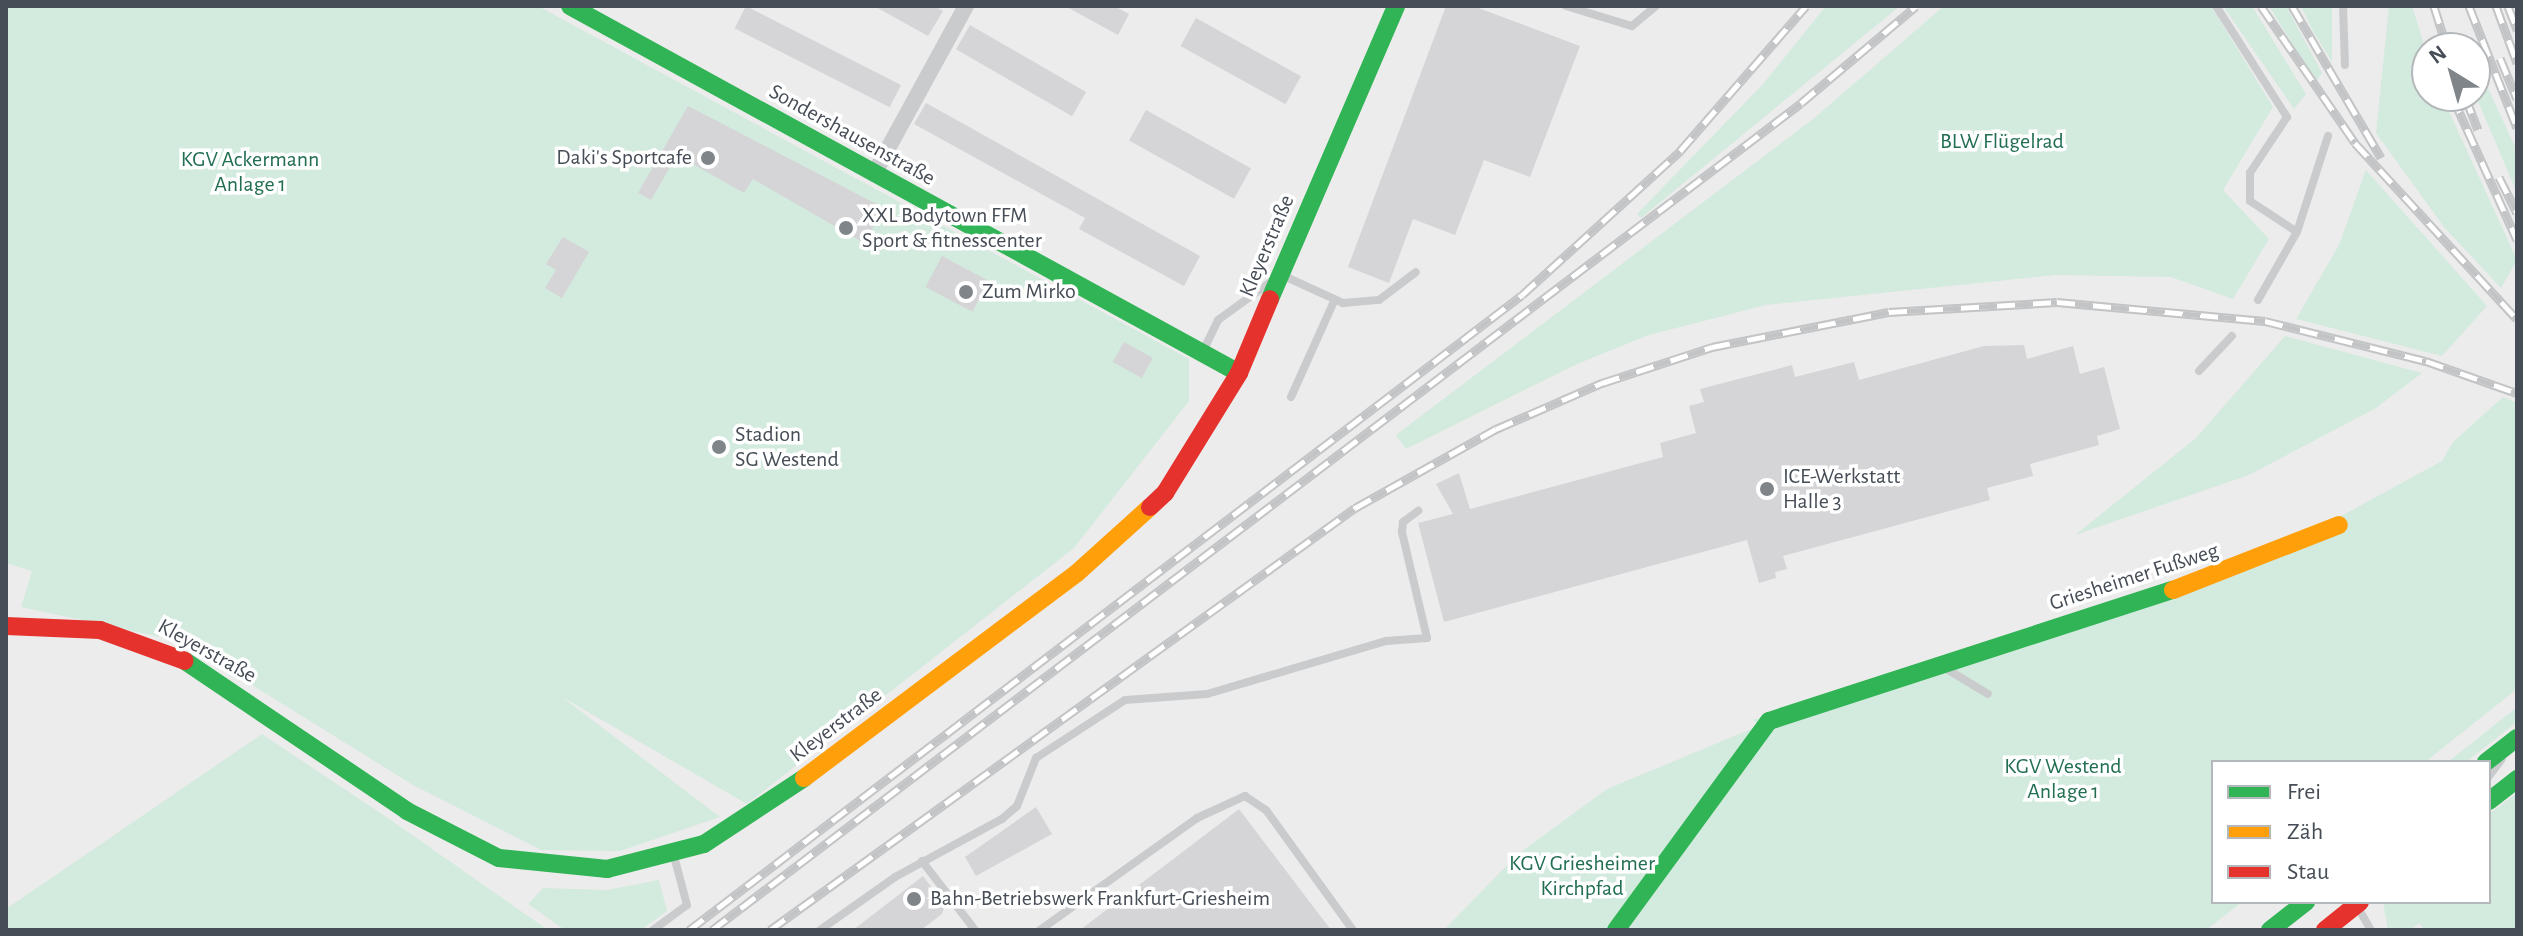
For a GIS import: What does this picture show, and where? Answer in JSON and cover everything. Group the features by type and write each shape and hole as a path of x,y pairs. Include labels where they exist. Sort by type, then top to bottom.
{"street":[{"name":"Sondershausenstraße","path":"570,6 1239,373"},
{"path":"874,174 966,6"},
{"name":"Kleyerstraße","path":"6,626 100,630 185,661 407,811 499,858 607,869 674,856 763,809 1114,543 1165,493 1239,373 1396,6"},
{"name":"Griesheimer Fußweg","path":"1616,930 1769,721 2247,566 2339,525"},
{"path":"2489,760 2515,740"},
{"path":"2491,799 2517,779"},
{"path":"2270,930 2303,904"},
{"path":"2325,930 2357,904"}],"lane":[{"path":"1566,6 1632,26 1656,6"},
{"path":"2216,6 2287,117 2245,188 2250,201 2297,232"},
{"path":"2343,6 2345,65"},
{"path":"2258,300 2297,232 2328,136"},
{"path":"1202,355 1205,335 1218,320 1282,275 1335,299 1379,300 1416,272"},
{"path":"1291,397 1335,299"},
{"path":"2199,371 2232,336"},
{"path":"820,930 922,861 1010,814 1036,758 1125,700 1215,693 1386,641 1427,638 1402,532 1403,522 1418,511"},
{"path":"1941,666 1988,694"},
{"path":"2491,773 2515,740"},
{"path":"1040,930 1205,813 1245,796 1266,810 1353,930"},
{"path":"653,930 687,905 674,856"},
{"path":"922,861 975,930"},
{"path":"2358,904 2371,930"}],"green space":[{"name":"KGV Ackermann Anlage 1","path":"6,6 538,6 1189,359 1189,401 1074,548 747,804 562,697 720,817 620,851 541,850 413,785 183,642 21,607 32,571 6,563"},
{"path":"1826,6 1900,6 1641,218 1637,214 1763,84"},
{"name":"BLW Flügelrad","path":"1944,6 2211,6 2273,107 2223,190 2269,239 2233,299 2171,277 2055,275 1766,305 1649,335 1577,364 1406,449 1396,435 1813,119"},
{"path":"2223,6 2252,6 2306,94 2294,109"},
{"path":"2269,6 2286,6 2322,73 2316,82"},
{"path":"2301,6 2332,6 2332,62 2313,31"},
{"path":"2389,6 2412,6 2420,32 2411,32 2411,112 2449,112 2517,260 2501,288 2444,227 2376,133"},
{"path":"2491,95 2517,151 2517,193 2483,112 2491,112"},
{"path":"2366,170 2487,306 2442,356 2296,319 2339,245"},
{"path":"2285,336 2422,373 2376,408 2249,475 2075,535 2196,438"},
{"name":"KGV Westend Anlage 1","path":"2503,397 2517,403 2517,689 2428,760 2211,760 2211,904 2239,904 2206,930 1621,930 1770,733 1753,720 2191,579 2323,526 2442,461 2453,442"},
{"path":"2517,707 2517,722 2469,760 2451,760"},
{"name":"KGV Griesheimer Kirchpfad","path":"1756,727 1609,930 1444,930 1517,855 1607,789"},
{"path":"262,734 548,930 6,930 6,909"},
{"path":"2517,793 2517,930 2425,930 2419,923 2411,930 2388,930 2383,904 2491,904 2491,812"},
{"path":"659,880 667,911 641,930 565,930 528,904 543,888 607,890"}],"building":[{"path":"746,6 901,85 890,107 735,28"},
{"path":"874,6 934,6 943,11 928,36"},
{"path":"1065,6 1114,6 1129,14 1118,35"},
{"path":"1446,6 1473,6 1580,46 1530,177 1484,160 1455,235 1413,219 1389,283 1348,267"},
{"path":"1196,18 1301,76 1285,104 1180,46"},
{"path":"970,25 1086,92 1072,116 956,49"},
{"path":"926,103 1200,256 1184,286 1079,229 1085,218 914,124"},
{"path":"688,106 884,208 864,243 753,179 744,193 677,155 651,200 638,193"},
{"path":"1146,110 1251,168 1234,199 1129,141"},
{"path":"563,237 589,252 562,298 545,288 556,270 546,264"},
{"path":"942,256 989,281 972,312 926,287"},
{"path":"1124,342 1153,358 1142,378 1113,362"},
{"name":"ICE-Werkstatt Halle 3","path":"2024,345 2027,359 2073,346 2080,374 2104,367 2120,429 2097,436 2099,445 2030,464 2033,476 1987,488 1990,500 1783,556 1787,569 1775,572 1776,578 1759,583 1747,540 1444,622 1418,523 1453,514 1436,484 1459,473 1470,509 1663,457 1660,443 1696,433 1689,406 1704,402 1700,389 1792,365 1795,377 1854,362 1859,380 1984,346"},
{"path":"1036,807 1052,834 976,876 965,857"},
{"path":"1239,809 1331,930 1080,930"},
{"name":"Bahn-Betriebswerk Frankfurt-Griesheim","path":"923,876 945,905 942,914 921,930 853,930"}],"railway":[{"path":"689,930 1522,295 1680,151 1806,6"},
{"path":"712,930 1801,103 1916,6"},
{"path":"2261,6 2355,143 2517,319"},
{"path":"2292,6 2381,158"},
{"path":"2434,6 2442,32"},
{"path":"2469,6 2517,128"},
{"path":"2496,6 2517,63"},
{"path":"2508,6 2517,30"},
{"path":"2500,58 2517,99"},
{"path":"2459,112 2517,240"},
{"path":"2471,112 2478,130"},
{"path":"2499,177 2517,213"},
{"path":"770,930 1355,508 1496,429 1602,383 1712,347 1889,312 2057,302 2265,321 2426,361 2517,393"}],"traffic: fast":[{"path":"570,6 1239,373"},
{"path":"1270,299 1396,6"},
{"path":"1616,930 1769,721 2173,590"},
{"path":"185,661 407,811 499,858 607,869 704,844 804,778"},
{"path":"2489,760 2517,738"},
{"path":"2491,799 2517,779"},
{"path":"2270,930 2303,904"}],"traffic: slow":[{"path":"804,778 1077,573 1150,507"},
{"path":"2173,590 2339,525"}],"traffic: jam":[{"path":"1150,507 1165,493 1239,373 1270,299"},
{"path":"6,626 100,630 185,661"},
{"path":"2325,930 2358,904"}],"place":[{"name":"Daki's Sportcafe","path":"708,158"},
{"name":"XXL Bodytown FFM Sport & fitnesscenter","path":"846,228"},
{"name":"Zum Mirko","path":"966,292"},
{"name":"Stadion SG Westend","path":"719,447"},
{"name":"ICE-Werkstatt Halle 3","path":"1767,489"},
{"name":"Bahn-Betriebswerk Frankfurt-Griesheim","path":"914,899"}]}
